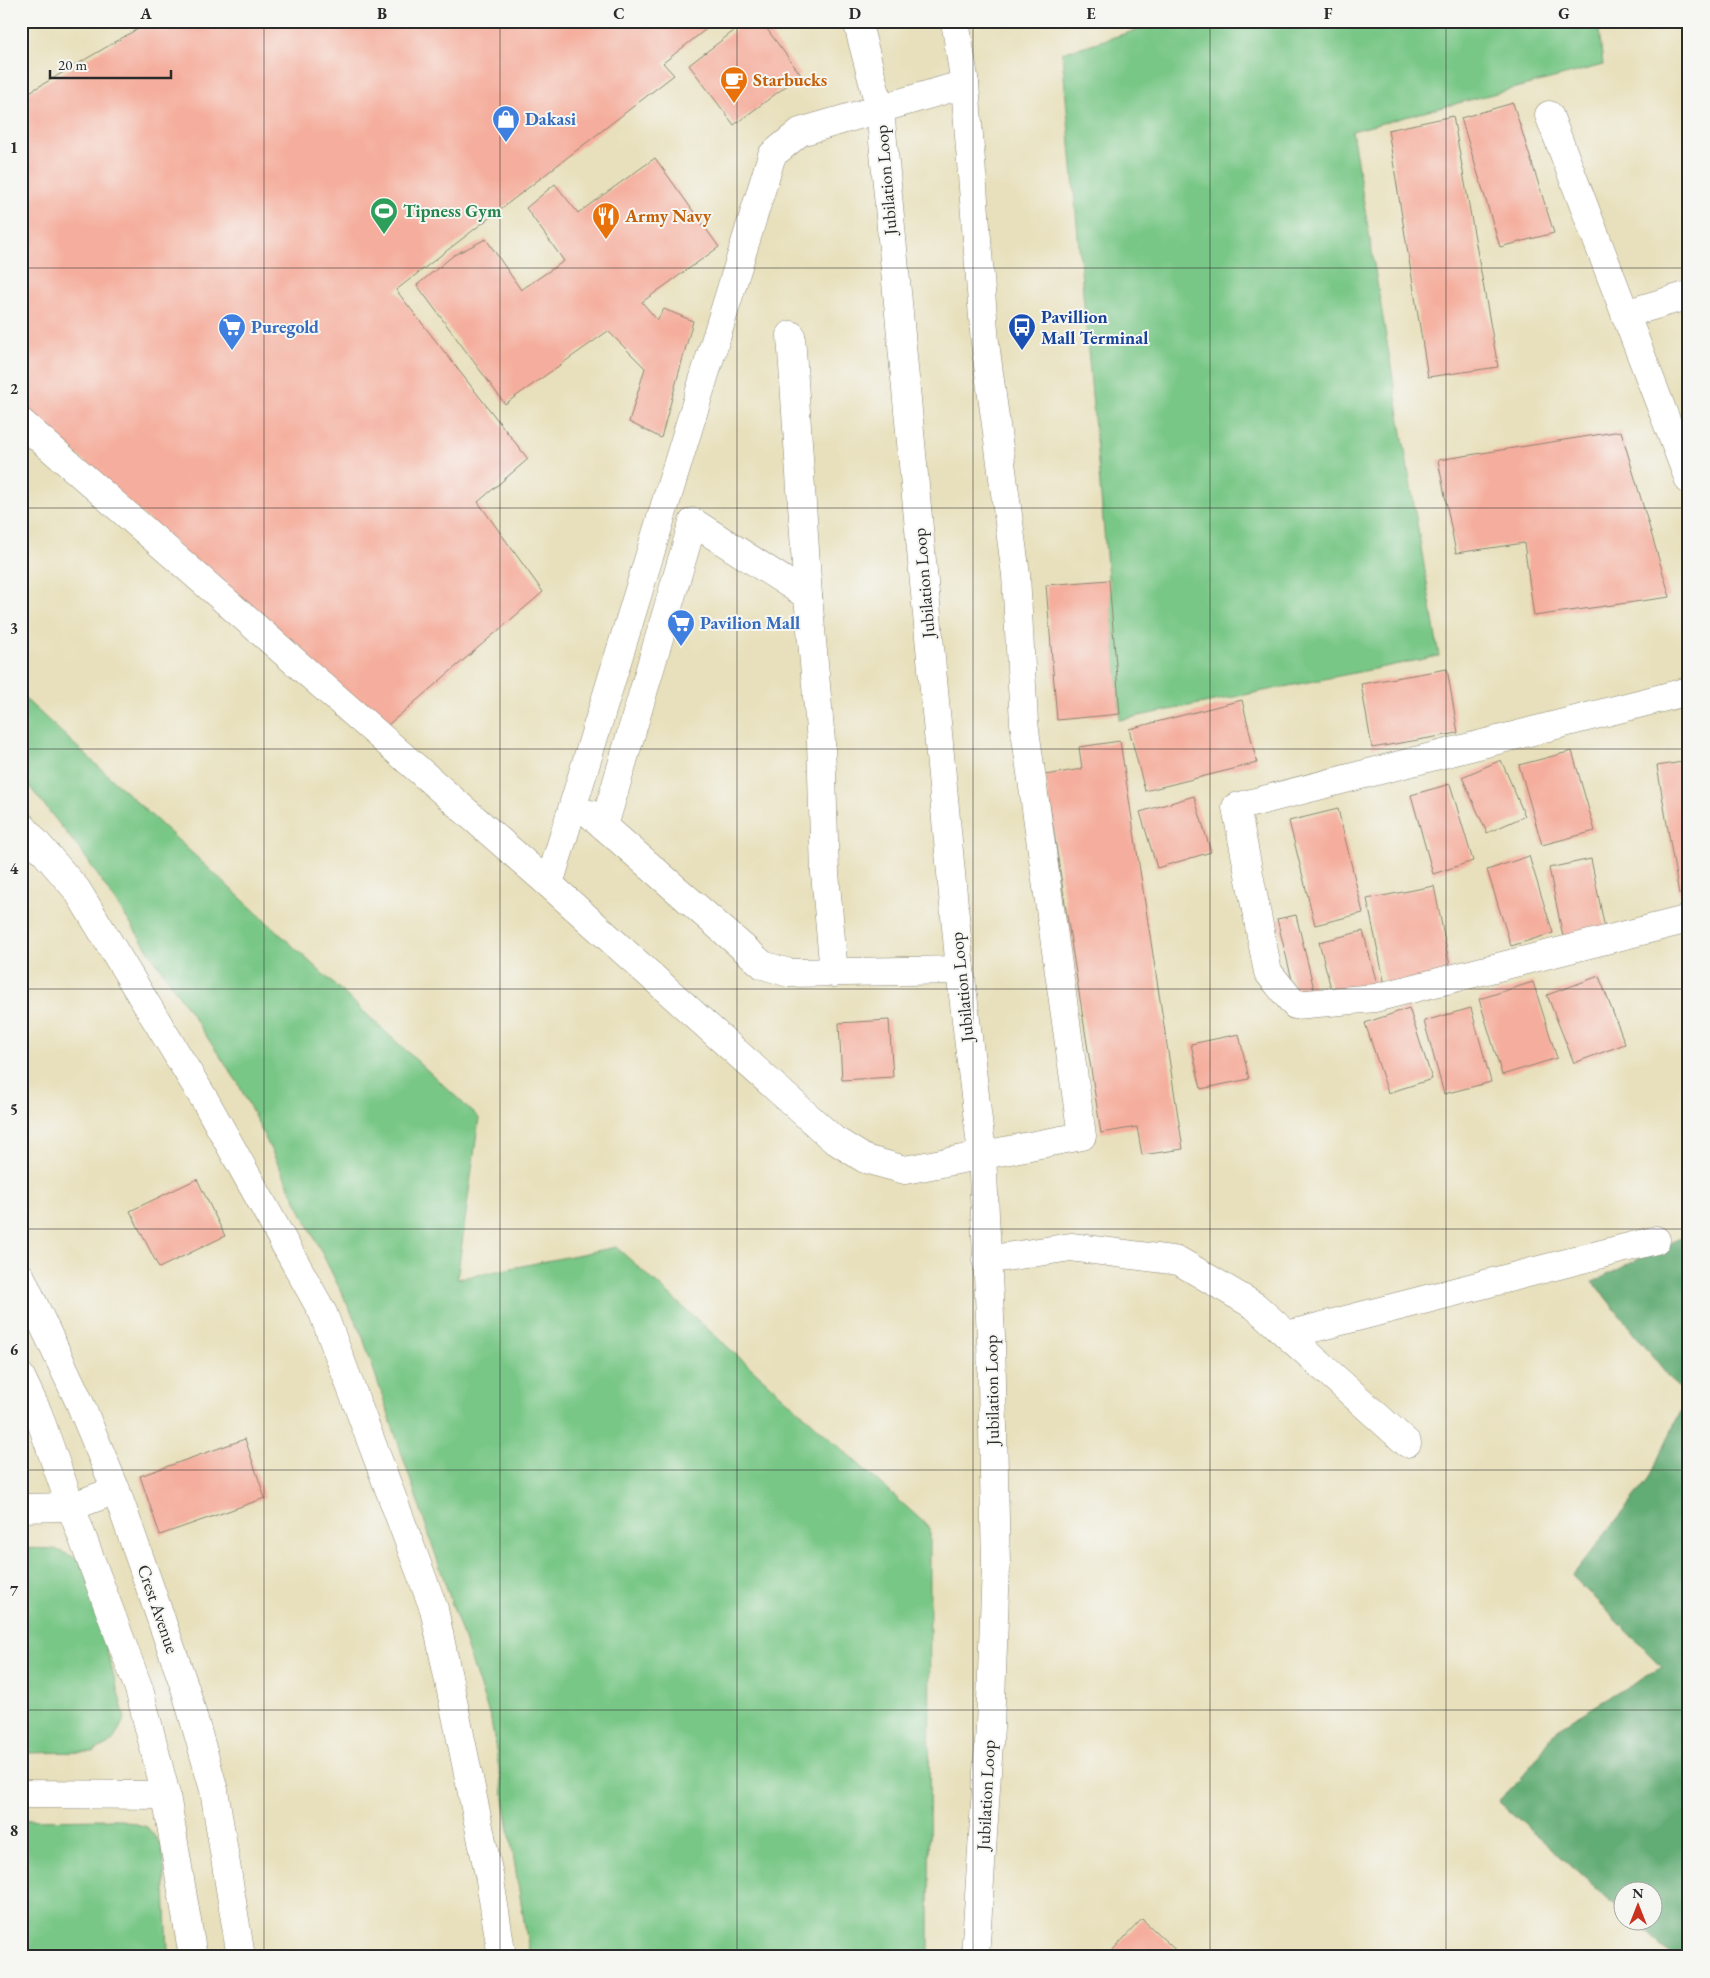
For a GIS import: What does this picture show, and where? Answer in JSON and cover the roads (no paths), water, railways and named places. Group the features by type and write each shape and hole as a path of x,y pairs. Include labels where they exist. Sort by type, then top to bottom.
{"street":[{"name":"Jubilation Loop","path":"857,21 880,109 960,970 982,1154 991,1337 996,1565 990,1736 976,1957"},
{"path":"21,422 549,884 833,1139 865,1160 905,1170 1082,1136 1024,723 1016,575 985,343 965,84 955,21"},
{"path":"549,884 772,155 800,132 965,84"},
{"path":"1549,115 1689,480"},
{"path":"1625,314 1689,296"},
{"path":"791,335 808,596 821,741 826,873 834,973"},
{"path":"604,826 693,522 808,596"},
{"path":"1689,691 1236,807 1268,972 1295,1005 1375,998 1689,919"},
{"path":"574,799 763,966 789,973 960,970"},
{"path":"21,825 77,890 206,1102 323,1312 434,1609 490,1880 502,1957"},
{"path":"1287,1335 1656,1240"},
{"path":"986,1260 1071,1247 1179,1261 1255,1306 1407,1443"},
{"name":"Crest Avenue","path":"21,1277 79,1401 116,1490 185,1688 214,1790 241,1957"},
{"path":"21,1377 38,1412 71,1507 139,1689 166,1795 192,1957"},
{"path":"21,1508 71,1507 116,1490"},
{"path":"21,1794 166,1795"}],"place":[{"name":"Starbucks","path":"734,104"},
{"name":"Dakasi","path":"506,143"},
{"name":"Tipness Gym","path":"384,235"},
{"name":"Army Navy","path":"606,240"},
{"name":"Puregold","path":"232,351"},
{"name":"Pavillion Mall Terminal","path":"1022,351"},
{"name":"Pavilion Mall","path":"681,647"}]}
